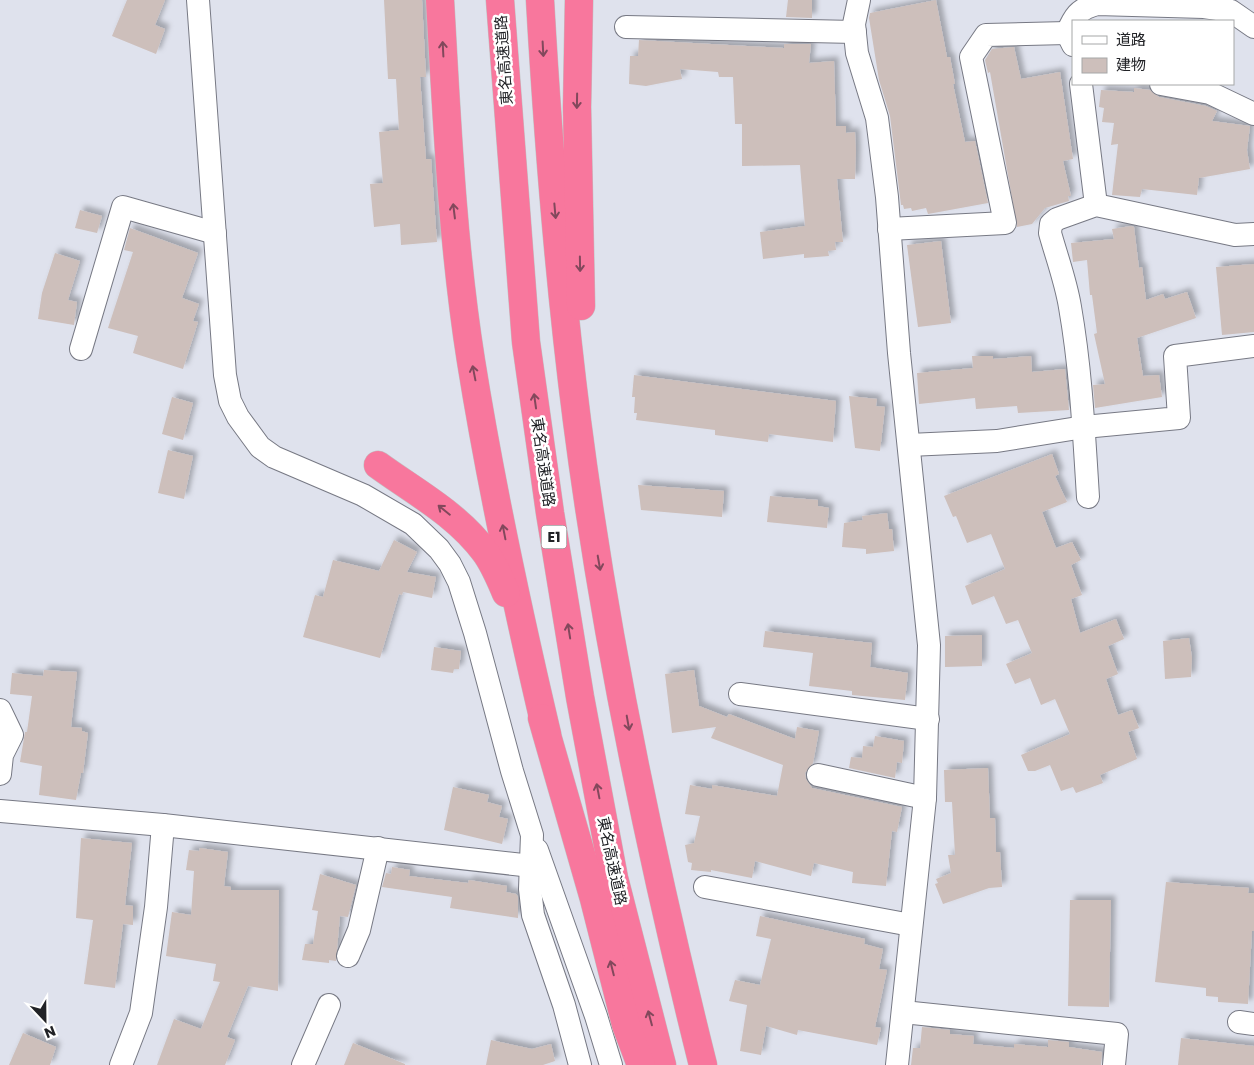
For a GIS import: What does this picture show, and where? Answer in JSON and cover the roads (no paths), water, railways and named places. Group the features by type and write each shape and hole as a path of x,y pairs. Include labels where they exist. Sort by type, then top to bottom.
{"highway":[{"path":"440,0 450,178 471,360 523,633 547,734"},
{"name":"東名高速道路","path":"500,0 526,342 550,513 580,696 614,878 662,1065"},
{"path":"540,0 548,134 566,326 594,528 652,846 703,1065"},
{"path":"579,0 577,107 581,299 586,450 594,528"},
{"path":"378,466 440,507 466,530 486,553 509,599 594,899 626,1025 641,1065"}],"street":[{"path":"198,0 225,375 230,400 238,418 260,447 274,457 363,495 413,524 439,549 450,564 475,633 512,771 532,835 596,1016 611,1065"},
{"path":"858,0 855,32 857,53 877,118 889,229 898,353 928,615 928,719 925,798 897,1065"},
{"path":"1073,20 1085,7 1096,4 1204,7 1231,11 1254,27"},
{"path":"889,229 1005,223 971,57 986,35 1070,23"},
{"path":"626,27 855,32"},
{"path":"1081,85 1096,205"},
{"path":"1166,85 1210,94 1254,114"},
{"path":"1088,497 1084,427 1070,306 1050,233 1051,224 1057,219 1096,205 1235,236 1254,234"},
{"path":"80,349 123,207 215,232"},
{"path":"909,445 997,441 1084,427 1179,418 1175,356 1254,346"},
{"path":"740,694 928,719"},
{"path":"0,710 12,735 2,754 0,774"},
{"path":"818,775 925,798"},
{"path":"0,811 163,825 532,866"},
{"path":"121,1065 141,1013 156,907 163,825"},
{"path":"532,835 530,894 533,916 564,1005 580,1065"},
{"path":"348,956 359,930 378,848"},
{"path":"706,887 911,925"},
{"path":"303,1065 328,1005"},
{"path":"903,1012 1117,1034 1114,1065"}]}
